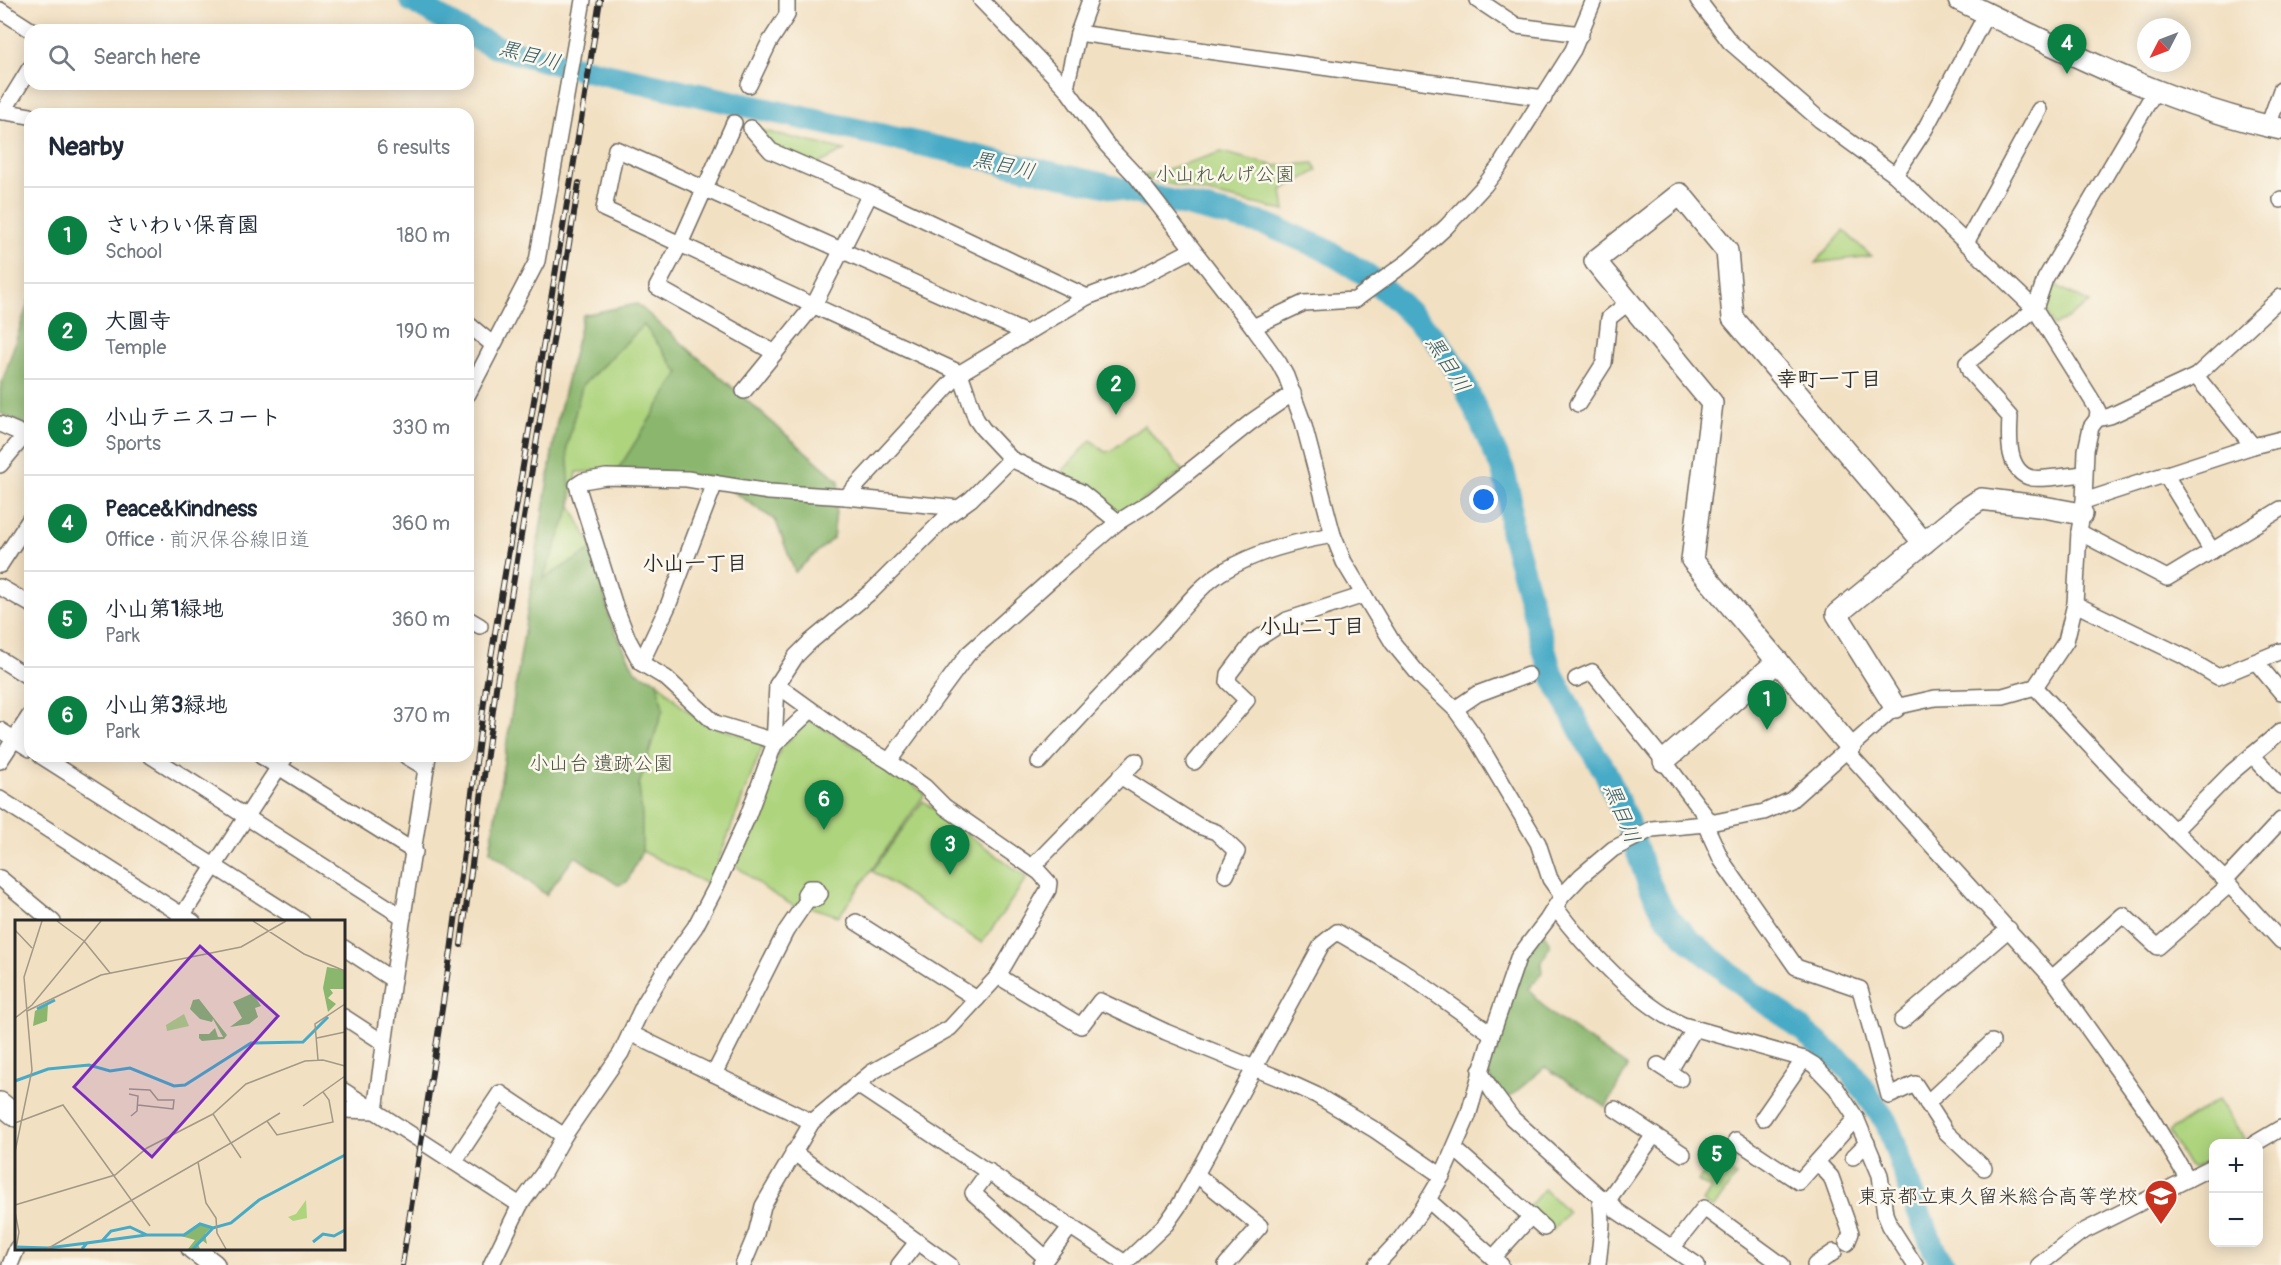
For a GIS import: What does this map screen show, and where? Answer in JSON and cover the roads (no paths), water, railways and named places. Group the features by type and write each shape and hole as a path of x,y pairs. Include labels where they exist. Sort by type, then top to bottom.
{"street":[{"path":"474,382 537,261 584,0"},
{"path":"749,85 769,43 787,15 787,0"},
{"path":"981,0 1066,88 1106,144 1136,176 1279,363 1293,393 1315,460 1333,535 1344,562 1407,661 1455,709 1473,734 1539,843 1558,902 1596,955 1628,985 1672,1020 1804,1059 1814,1065 1836,1088 1856,1118 1880,1175 1885,1214 1915,1265"},
{"path":"1066,88 1078,33 1090,0"},
{"path":"1478,0 1517,26 1581,34"},
{"path":"1253,327 1304,303 1355,300 1394,272 1439,233 1484,186 1544,98 1581,34 1594,0"},
{"path":"1376,1265 1401,1238 1428,1200 1455,1149 1468,1116 1480,1071 1518,958 1548,920 1558,902 1581,876 1617,847 1652,829 1708,824 1764,812 1791,800 1894,707 1935,699 2003,696 2035,687 2066,641 2074,604 2084,474 2091,427 2097,419 2098,411 2095,405 2035,309 1895,176 1820,120 1730,42 1698,0"},
{"path":"1895,176 1926,129 1972,4 2155,91 2236,118 2275,128 2281,90"},
{"path":"0,10 24,25"},
{"path":"1078,33 1544,98"},
{"path":"24,77 2,111 24,115"},
{"path":"2084,474 2032,478 2019,470 2009,449 2010,417 1970,372 1967,363 2035,309 2045,279 2155,91"},
{"path":"1966,243 2039,110"},
{"path":"734,123 680,244 657,287 775,353"},
{"path":"751,128 771,151 870,194 1087,297"},
{"path":"1026,333 844,249 616,149 604,209 960,373 976,419 1011,459 1081,492 1118,522"},
{"path":"744,391 814,305 870,194"},
{"path":"1924,543 1733,318 1727,251 1680,194 1595,261 1712,403 1692,560 1850,747 1851,756 2052,978 2149,1113 2188,1179"},
{"path":"846,497 960,373 1087,297 1140,277 1192,250"},
{"path":"2097,419 2110,416 2196,376 2281,297"},
{"path":"1578,404 1604,363 1610,318 1629,302"},
{"path":"474,329 492,345"},
{"path":"2196,376 2253,446"},
{"path":"889,761 968,654 1118,522 1152,501 1251,422 1293,393"},
{"path":"0,424 24,435"},
{"path":"0,465 24,439"},
{"path":"2082,516 2165,474 2281,439"},
{"path":"491,1265 520,1205 621,1053 644,1004 695,927 715,889 747,818 774,743 777,685 796,656 810,642 873,590 946,517 971,499 1011,459"},
{"path":"2165,474 2212,551"},
{"path":"774,743 715,723 666,678 641,663 628,639 615,606 577,485 584,481 606,477 687,479 769,492 959,508"},
{"path":"641,663 668,606 715,483"},
{"path":"1894,707 1838,614 1963,511 1981,499 2038,506 2082,516 2167,578 2281,509"},
{"path":"0,565 24,528"},
{"path":"1039,762 1119,674 1162,631 1199,588 1246,559 1277,546 1333,535"},
{"path":"0,587 24,601"},
{"path":"1194,762 1247,700 1228,682 1229,674 1254,641 1287,620 1364,595"},
{"path":"2074,604 2183,656 2218,677 2281,651"},
{"path":"0,659 24,674"},
{"path":"1664,761 1779,661"},
{"path":"2256,662 2281,692"},
{"path":"1576,679 1592,672 1664,761 1708,824 1722,861 1796,967 1860,989 1889,1096 1915,1084 1946,1132 1984,1168"},
{"path":"1455,709 1477,694 1528,675"},
{"path":"743,1265 756,1234 763,1206 812,1122 872,1072 950,1028 998,976 1048,890 1049,884 1046,878 1032,867 945,807 925,787 889,761 852,739 777,685"},
{"path":"2035,687 2118,776 2227,883 2281,941"},
{"path":"774,743 810,710"},
{"path":"0,761 24,724"},
{"path":"0,730 24,745"},
{"path":"2174,831 2232,772 2281,731"},
{"path":"2252,755 2281,786"},
{"path":"1032,867 1136,761"},
{"path":"50,762 300,920"},
{"path":"161,762 403,917"},
{"path":"0,799 185,919 214,866 282,762 415,852"},
{"path":"375,1111 427,762"},
{"path":"1120,776 1199,826 1216,832 1237,852 1226,875"},
{"path":"2052,978 2123,915 2158,947 2227,883 2281,820"},
{"path":"0,878 51,920"},
{"path":"714,1074 786,931 808,899"},
{"path":"856,922 977,999"},
{"path":"1902,1021 2009,929"},
{"path":"856,1084 1071,1226 1124,1264 1166,1224 1197,1175 1322,944 1337,932 1400,969 1492,1034"},
{"path":"345,949 393,980"},
{"path":"998,976 1081,1026 1100,1001 1166,1032 1316,1095 1442,1176"},
{"path":"345,1018 384,1043"},
{"path":"1669,1072 1695,1028"},
{"path":"630,1033 812,1122"},
{"path":"1927,1103 1992,1042"},
{"path":"1763,1118 1804,1059"},
{"path":"1480,1071 1497,1099 1521,1128 1617,1211 1697,1265"},
{"path":"345,1092 520,1205"},
{"path":"454,1162 500,1093 564,1136"},
{"path":"0,1103 15,1115"},
{"path":"1615,1109 1683,1154"},
{"path":"345,1110 375,1111"},
{"path":"1736,1140 1798,1182 1856,1118"},
{"path":"2261,1139 2281,1128"},
{"path":"1598,1265 1603,1198 1654,1135"},
{"path":"1852,1157 1867,1143"},
{"path":"1455,1149 1544,1228"},
{"path":"793,1152 951,1265"},
{"path":"1815,1265 1841,1247 1851,1233 1831,1177 1817,1162"},
{"path":"2039,1265 2080,1233 2209,1168"},
{"path":"989,1171 973,1193 1043,1262 1071,1226"},
{"path":"1197,1175 1260,1226 1226,1265"},
{"path":"1428,1200 1497,1261 1531,1216"},
{"path":"1673,1247 1704,1208 1782,1265"},
{"path":"900,1265 917,1242"},
{"path":"10,1265 16,1250"},
{"path":"195,1250 214,1265"}],"waterway":[{"name":"黒目川","path":"411,0 451,24"},
{"name":"黒目川","path":"474,37 496,47 551,62 1100,184 1268,225 1324,249 1367,275 1435,338 1458,371 1503,470 1510,499 1511,530 1550,670 1586,741 1605,771 1626,819 1648,881 1663,912 1687,938 1850,1070 1887,1123 1915,1203 1934,1250 1944,1265"}],"railway":[{"path":"402,1265 451,951 486,687 600,0"},
{"path":"461,945 496,688 579,183"}],"place":[{"name":"Peace&Kindness","path":"2067,74"},
{"name":"大圓寺","path":"1116,415"},
{"name":"さいわい保育園","path":"1767,730"},
{"name":"小山第3緑地","path":"824,830"},
{"name":"小山テニスコート","path":"950,875"},
{"name":"小山第1緑地","path":"1717,1185"},
{"name":"東京都立東久留米総合高等学校","path":"2161,1225"}],"district":[{"name":"幸町一丁目","path":"1829,379"},
{"name":"小山一丁目","path":"695,563"},
{"name":"小山二丁目","path":"1312,626"}],"park label":[{"name":"小山れんげ公園","path":"1225,174"},
{"name":"小山台 遺跡公園","path":"601,763"}]}
